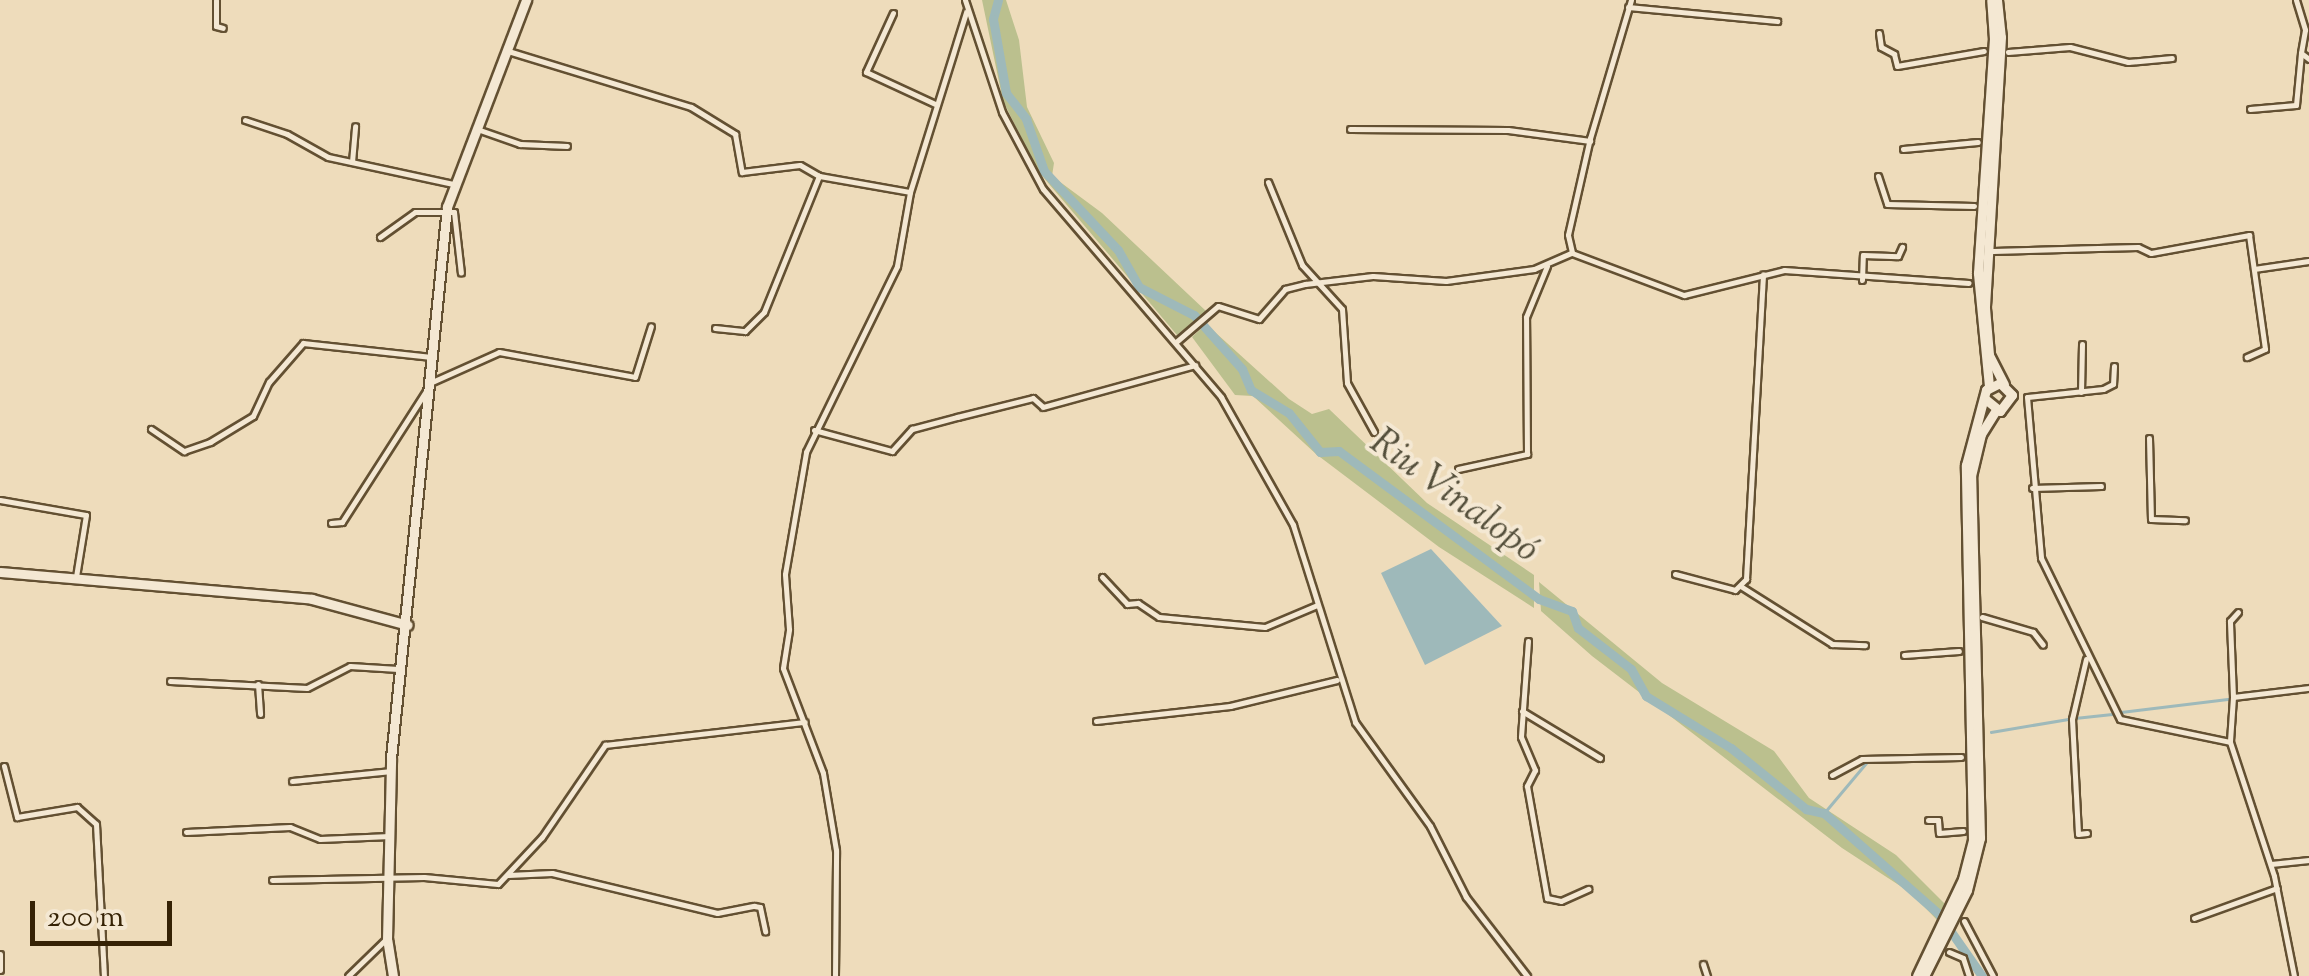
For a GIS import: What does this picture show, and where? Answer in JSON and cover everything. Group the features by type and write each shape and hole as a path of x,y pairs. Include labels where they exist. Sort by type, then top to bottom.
{"main road":[{"path":"393,976 387,938 391,771 446,211 474,128 526,0"},
{"path":"1924,976 1956,904 1981,826 1971,476 1981,434 1996,410 2012,399 1989,355 1985,308 2001,37 1994,0"},
{"path":"1956,904 1974,825 1965,477 1989,386 1978,273 1994,0"},
{"path":"1989,386 2004,384"},
{"path":"1984,399 1996,410"},
{"path":"0,572 312,599 408,624"},
{"path":"1916,976 1938,942"}],"street":[{"path":"216,0 216,26 223,28"},
{"path":"835,976 841,893 836,850 824,773 782,668 789,629 784,586 802,466 814,430 897,266 910,192 966,12 965,0"},
{"path":"2250,109 2296,105 2307,28 2296,0"},
{"path":"1572,252 1568,235 1590,141 1630,4 1777,21"},
{"path":"966,12 982,36 1002,112 1043,189 1195,365 1273,484 1318,604 1337,680 1368,747 1430,826 1466,898 1527,976"},
{"path":"893,13 866,72 937,105"},
{"path":"1879,33 1881,48 1894,54 1898,66 1984,50"},
{"path":"2008,52 2070,47 2128,62 2172,58"},
{"path":"505,51 691,107 735,134 742,172 800,165 819,176 910,192"},
{"path":"2301,52 2309,59"},
{"path":"245,120 352,162 453,184"},
{"path":"352,162 355,126"},
{"path":"474,128 520,144 567,146"},
{"path":"1350,130 1524,130 1590,141"},
{"path":"1903,149 1978,142"},
{"path":"715,328 745,331 764,312 819,176"},
{"path":"1878,176 1887,204 1974,206"},
{"path":"1268,182 1302,265 1342,308 1348,383 1374,432"},
{"path":"380,237 414,212 454,212 461,273"},
{"path":"1993,251 2138,248 2152,253 2249,235 2265,348 2246,357"},
{"path":"1862,280 1863,255 1898,256 1902,247"},
{"path":"1176,342 1223,306 1259,319 1284,289 1373,276 1446,282 1547,266 1572,252"},
{"path":"1572,252 1684,295 1784,270 1862,280 1970,283"},
{"path":"2254,269 2308,260"},
{"path":"1458,469 1527,454 1526,318 1547,266"},
{"path":"1742,587 1758,427 1763,274"},
{"path":"330,523 342,522 418,397 429,386 499,352 635,377 652,326"},
{"path":"152,428 184,451 210,442 253,416 268,382 303,343 432,357"},
{"path":"2081,392 2082,344"},
{"path":"814,430 892,450 912,430 953,418 1033,398 1043,406 1195,365"},
{"path":"2114,366 2112,384 2081,392 2027,397 2032,488 2048,580 2126,724 2230,742"},
{"path":"2149,438 2151,518 2185,520"},
{"path":"2032,488 2101,486"},
{"path":"0,500 86,515 75,580"},
{"path":"1675,574 1700,584 1742,587 1832,644 1865,644"},
{"path":"1102,577 1127,604 1138,603 1159,617 1266,627 1318,604"},
{"path":"2238,612 2230,622 2230,742 2271,864 2294,976"},
{"path":"1982,617 2032,632 2044,645"},
{"path":"1528,641 1522,710 1524,752 1536,770 1527,786 1547,898 1562,902 1588,890"},
{"path":"1904,655 1958,651"},
{"path":"2087,657 2072,719 2078,834 2087,834"},
{"path":"170,682 307,688 350,666 402,669"},
{"path":"1096,722 1230,706 1337,680"},
{"path":"258,684 260,714"},
{"path":"2232,697 2309,688"},
{"path":"1522,710 1600,758"},
{"path":"272,880 390,878 492,885 508,875 605,745 804,722"},
{"path":"1832,776 1862,758 1961,757"},
{"path":"4,766 16,817 76,808 96,824 104,976"},
{"path":"292,781 391,771"},
{"path":"1928,820 1938,820 1939,833 1963,831"},
{"path":"186,832 290,827 320,839 390,836"},
{"path":"2271,864 2309,860"},
{"path":"508,875 552,873 717,913 760,907 766,931"},
{"path":"2194,918 2277,888"},
{"path":"1964,921 1993,976"},
{"path":"348,976 387,938"},
{"path":"1949,952 1964,958 1969,976"},
{"path":"0,954 0,970"},
{"path":"1703,964 1707,976"}],"green space":[{"path":"982,0 1006,0 1019,40 1027,107 1054,163 1052,176 1102,213 1206,311 1177,335 1038,171 1003,101"},
{"path":"1206,324 1289,399 1312,414 1329,409 1427,503 1534,575 1534,608 1439,547 1316,454 1253,396 1235,395 1192,337"},
{"path":"1539,582 1662,683 1774,751 1809,798 1896,855 1945,904 1937,920 1911,893 1842,848 1592,656 1541,611"}],"water":[{"path":"1431,549 1502,626 1425,665 1381,573"}],"waterway":[{"name":"Riu Vinalopó","path":"998,0 993,19 1006,93 1026,119 1044,171 1118,250 1139,287 1194,315 1242,369 1251,390 1289,413 1320,452 1339,451 1539,599 1572,611 1578,628 1631,669 1646,696 1731,748 1806,809 1824,813 1938,913 1982,976"},
{"path":"2121,712 2229,699"},
{"path":"2075,718 2112,714"},
{"path":"1991,732 2068,719"},
{"path":"1824,813 1867,762 1908,760"}]}
